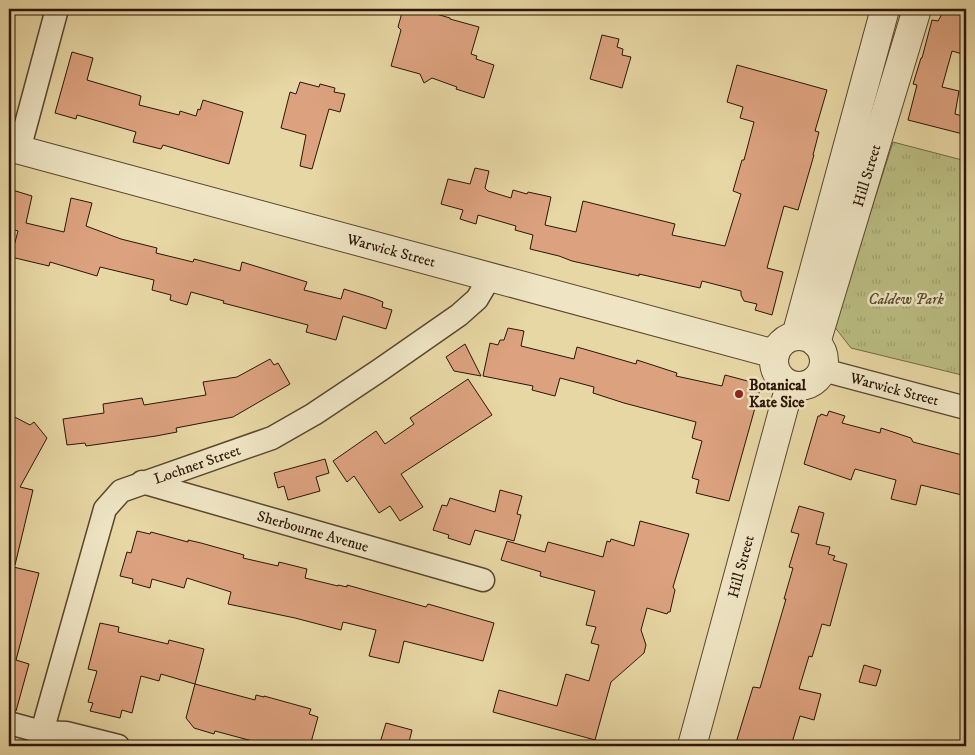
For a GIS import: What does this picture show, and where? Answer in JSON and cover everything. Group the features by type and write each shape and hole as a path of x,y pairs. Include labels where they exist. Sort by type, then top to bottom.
{"street":[{"path":"14,148 57,9"},
{"name":"Hill Street","path":"806,339 886,9"},
{"name":"Hill Street","path":"806,339 917,9"},
{"name":"Warwick Street","path":"14,148 775,354"},
{"name":"Lochner Street","path":"40,739 105,509 121,491 142,482 272,438 314,414 459,315 478,299 490,277"},
{"path":"806,339 824,355 823,370 820,376 810,384 797,387 790,385 778,376 775,369 775,354 783,342 806,339"},
{"name":"Warwick Street","path":"823,370 966,408"},
{"name":"Hill Street","path":"692,746 790,385"},
{"name":"Sherbourne Avenue","path":"142,482 483,580"},
{"path":"9,723 40,739 66,733 118,746"}],"green space":[{"name":"Caldew Park","path":"893,142 966,161 966,376 851,348 834,326"}],"building":[{"path":"403,9 419,9 479,27 471,54 477,56 476,59 494,65 484,98 456,89 457,87 432,78 424,83 420,74 391,66 401,30 398,27"},
{"path":"945,9 966,9 966,55 952,51 942,87 959,91 955,114 966,117 963,134 908,120 917,85 913,84 932,20 938,21"},
{"path":"602,35 619,39 617,47 623,49 622,55 631,57 622,88 590,79"},
{"path":"72,52 93,58 87,80 141,96 139,105 179,115 180,111 196,116 203,100 243,112 229,164 163,145 161,149 133,142 136,132 77,115 76,119 55,113"},
{"path":"737,65 827,90 815,131 819,132 814,155 798,210 784,206 767,268 783,272 772,315 755,310 757,304 744,301 741,291 702,281 700,288 639,274 639,276 572,261 530,249 533,235 515,230 516,226 478,215 476,224 460,219 463,210 441,204 448,179 470,184 475,168 489,171 485,188 488,191 511,198 513,190 551,197 545,225 576,232 583,201 675,224 672,235 725,246 741,194 733,191 754,122 740,118 743,107 727,102"},
{"path":"300,82 319,87 320,84 335,88 334,92 345,94 340,112 329,109 312,169 300,166 306,135 281,128 290,92 296,94"},
{"path":"9,189 32,196 26,223 64,232 71,198 92,203 86,226 121,239 157,248 156,253 193,262 194,259 240,271 242,262 307,282 304,290 341,299 344,289 383,302 382,307 392,310 386,329 343,316 336,340 306,332 308,325 223,303 224,301 191,292 187,305 170,300 171,295 152,290 154,280 100,267 97,276 50,262 49,266 11,257 18,231 9,228"},
{"path":"508,328 524,331 521,346 574,359 577,347 636,364 637,360 677,373 676,376 722,386 725,375 755,383 760,390 729,501 696,493 699,480 692,478 702,441 692,438 696,422 593,393 594,387 560,378 555,396 532,390 533,386 483,376 490,343 498,345 500,340 504,340"},
{"path":"465,344 481,376 454,371 446,357"},
{"path":"270,359 274,365 278,363 290,384 233,417 176,428 177,432 156,436 86,446 85,443 67,445 63,419 104,413 103,404 142,398 144,405 206,395 203,382 237,377"},
{"path":"468,379 492,415 401,474 423,507 400,521 390,506 379,513 354,476 347,482 333,461 376,431 385,444 414,424 410,418"},
{"path":"829,411 845,416 842,423 880,433 881,428 911,438 913,442 966,456 966,496 921,485 916,505 891,499 896,480 855,469 851,480 804,464 818,416 821,414 827,416"},
{"path":"9,414 30,425 34,422 47,438 20,487 33,490 15,565 9,564"},
{"path":"325,459 329,473 316,477 320,491 288,500 284,486 278,488 274,473"},
{"path":"500,490 522,496 517,514 521,515 514,541 475,530 470,545 448,538 449,535 433,530 442,505 447,506 450,498 495,512"},
{"path":"799,506 824,513 816,544 830,547 828,554 835,556 833,560 847,564 830,626 822,624 812,657 809,656 799,689 821,694 814,720 800,716 791,746 735,746 753,687 760,688 786,599 784,599 793,568 789,567 799,534 791,532"},
{"path":"640,521 689,534 673,587 675,590 670,612 667,614 647,608 641,630 646,645 644,653 611,682 595,740 493,712 499,690 557,706 566,674 589,681 599,645 591,643 596,627 586,625 595,591 540,576 541,572 501,560 507,541 545,552 548,542 603,557 607,541 610,542 611,539 634,546"},
{"path":"137,531 150,534 151,532 188,542 188,540 201,543 244,555 243,558 278,566 279,562 307,569 305,578 338,586 347,587 347,585 426,607 428,604 494,623 483,661 404,641 399,663 369,656 376,630 343,622 341,630 228,604 231,592 187,578 184,588 152,579 150,588 132,583 133,579 120,576 127,552 131,553"},
{"path":"9,566 39,573 16,660 29,664 16,711 9,710"},
{"path":"100,623 119,627 118,632 168,644 169,640 204,649 195,684 161,674 159,681 141,676 132,713 122,710 120,718 90,711 93,703 88,702 97,671 88,669"},
{"path":"864,665 881,670 876,686 859,682"},
{"path":"195,684 255,700 256,695 264,696 311,709 309,714 318,717 310,746 271,746 215,731 214,734 194,728 186,718"},
{"path":"386,723 412,730 408,746 379,746"}],"place":[{"name":"Botanical Kate Sice","path":"739,394"}]}
